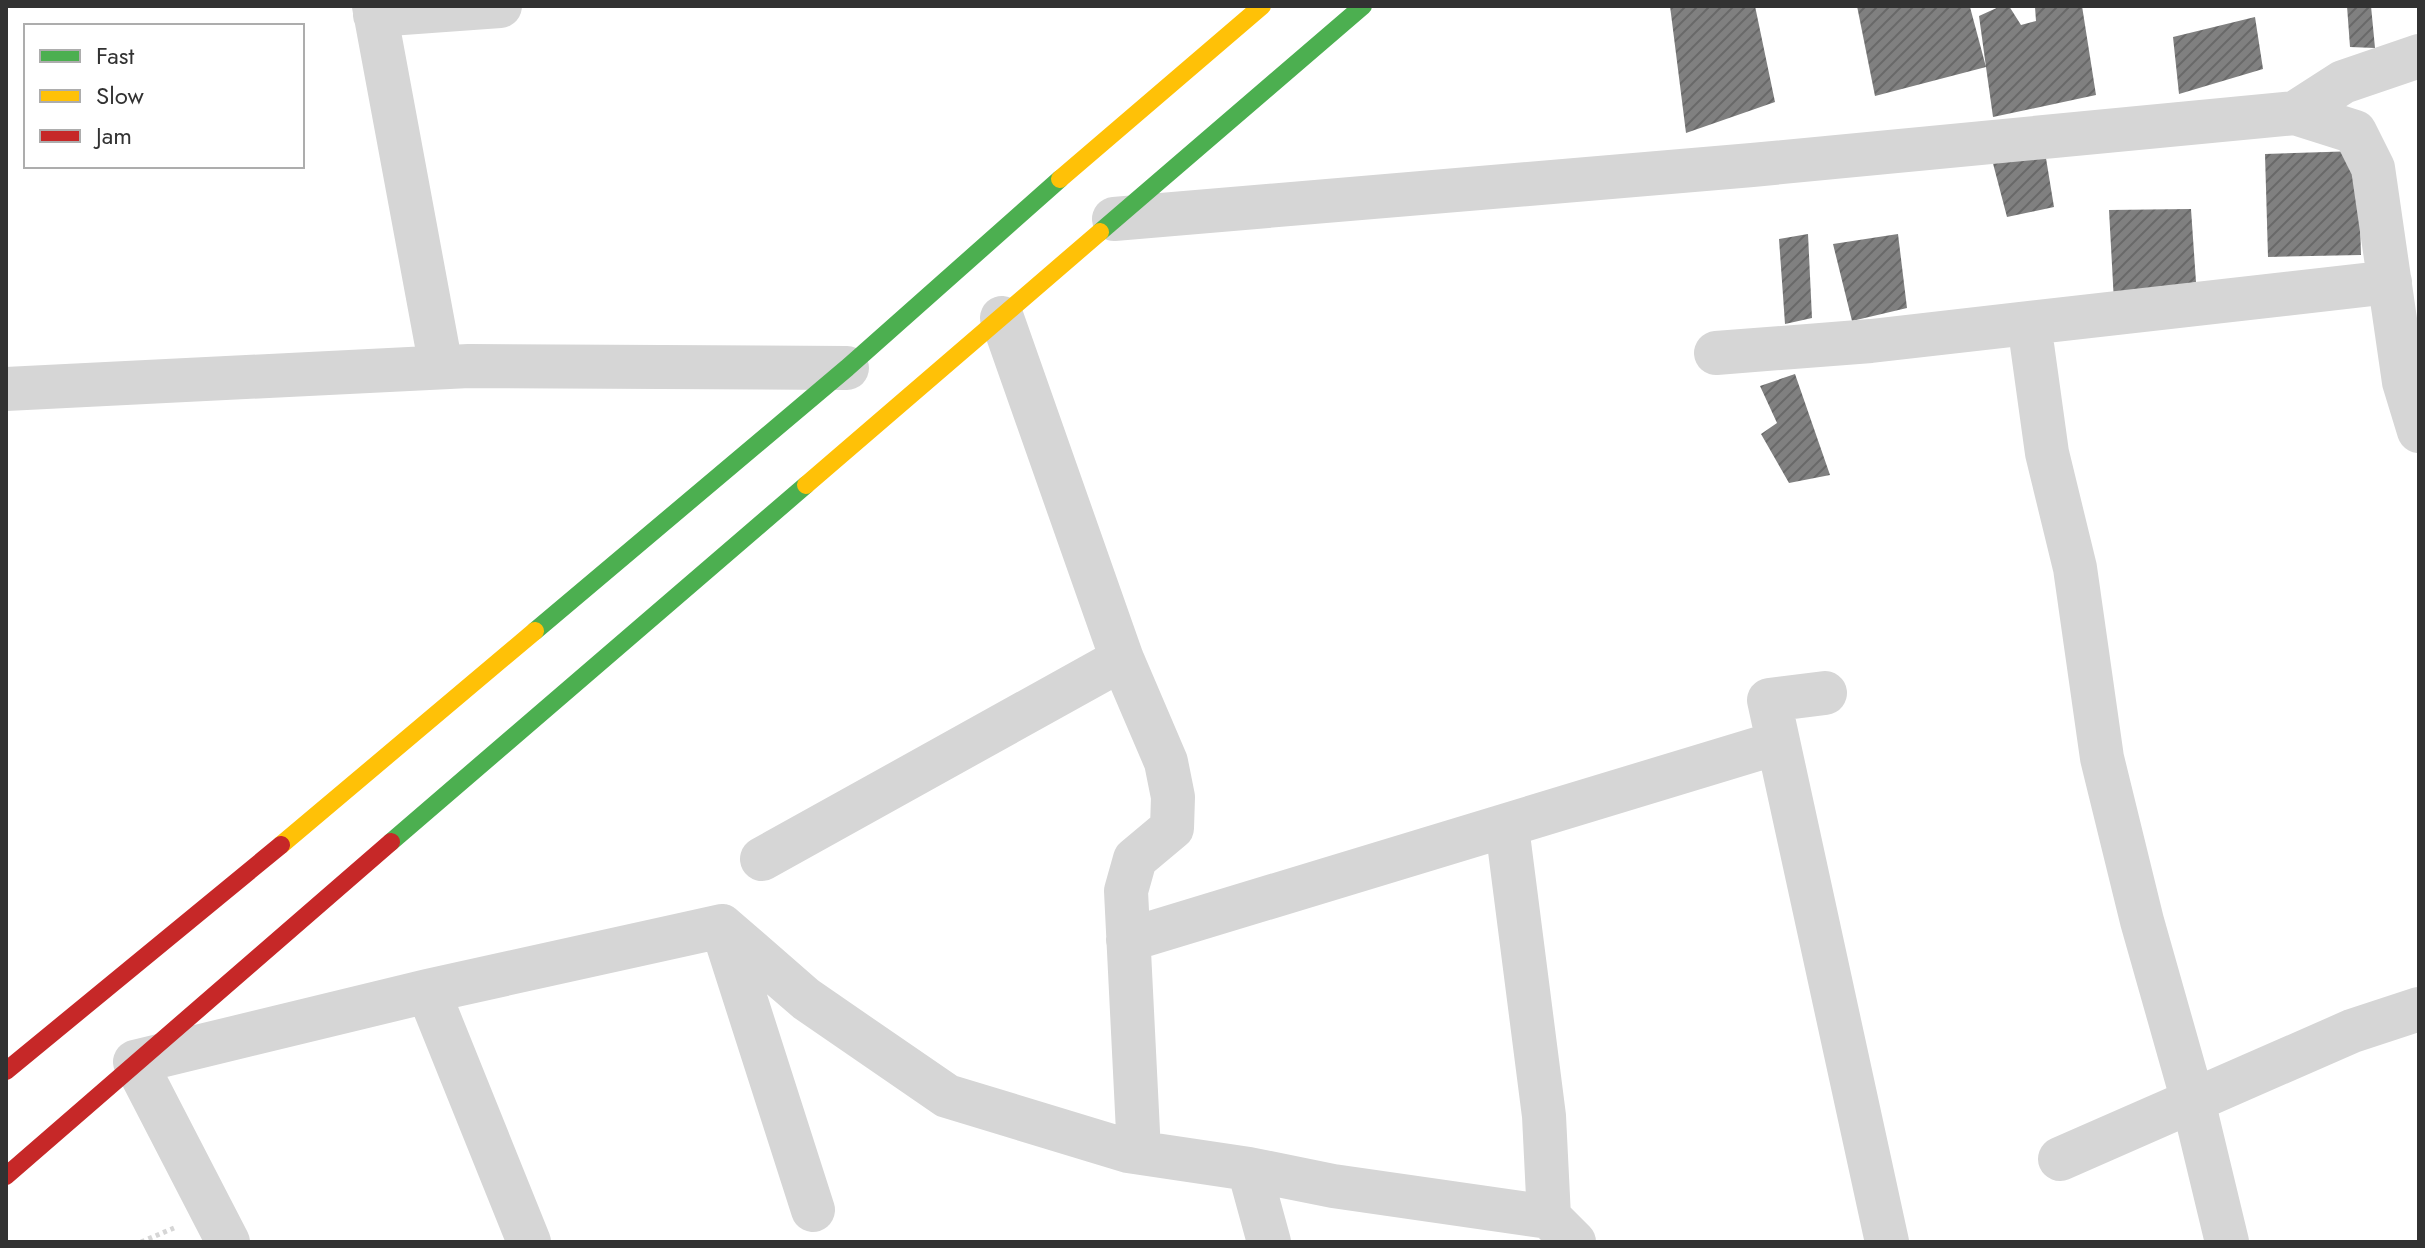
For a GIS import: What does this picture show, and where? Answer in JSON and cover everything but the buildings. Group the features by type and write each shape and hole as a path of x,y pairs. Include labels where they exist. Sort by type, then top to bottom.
{"highway":[{"path":"6,1071 320,813 847,368 1076,165 1262,6"},
{"path":"6,1176 1363,6"}],"street":[{"path":"441,367 374,11 500,6"},
{"path":"2295,113 2343,82 2419,56"},
{"path":"1114,219 1737,167 2295,113 2355,132 2373,168 2404,382 2419,431"},
{"path":"1716,353 1871,341 2390,282"},
{"path":"1002,318 1122,659 1166,762 1173,797 1172,828 1135,859 1126,891 1139,1152"},
{"path":"2029,323 2047,453 2075,568 2102,758 2227,1242"},
{"path":"6,389 441,367 847,368"},
{"path":"762,859 1122,659"},
{"path":"1825,693 1769,700 1887,1242"},
{"path":"1128,940 1777,743"},
{"path":"722,926 806,999 947,1096 1139,1152 1249,1169 1562,1229 1544,1116 1507,827"},
{"path":"228,1242 135,1062 428,991 722,926"},
{"path":"722,926 813,1210"},
{"path":"428,991 529,1242"},
{"path":"2060,1159 2352,1031 2419,1009"},
{"path":"1249,1169 1269,1242"}],"traffic: fast":[{"path":"1100,232 1363,6"},
{"path":"535,631 847,368 1060,179"},
{"path":"391,842 806,485"}],"traffic: slow":[{"path":"1060,179 1262,6"},
{"path":"806,485 1100,232"},
{"path":"281,845 535,631"}],"traffic: jam":[{"path":"6,1176 391,842"},
{"path":"6,1071 281,845"}]}
